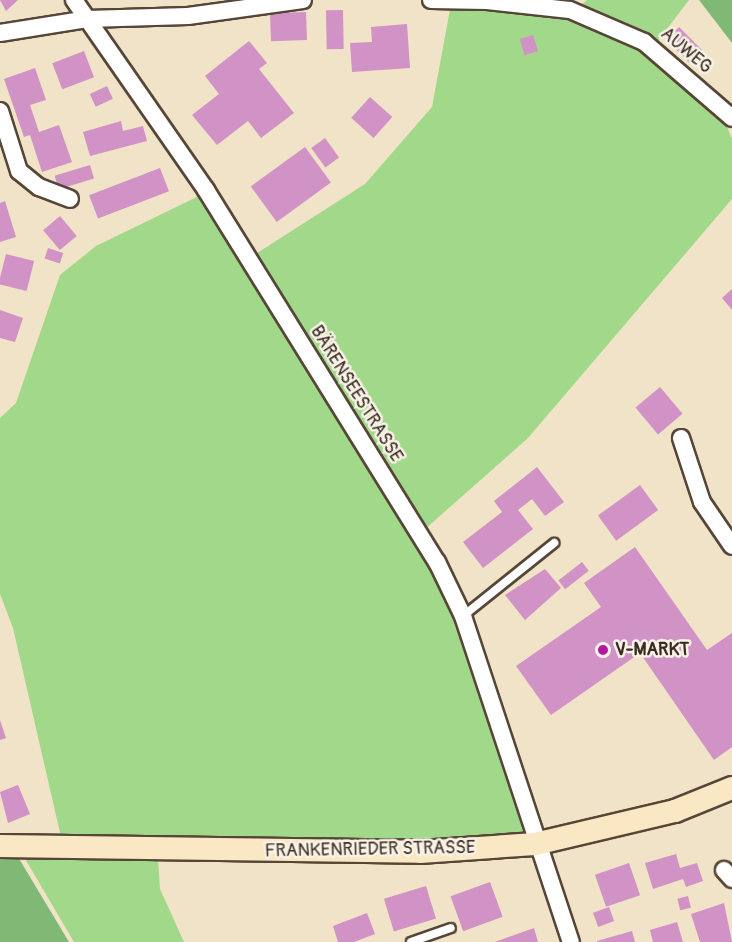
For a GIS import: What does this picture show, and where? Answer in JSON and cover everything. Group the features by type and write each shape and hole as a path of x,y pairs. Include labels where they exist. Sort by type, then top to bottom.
{"street":[{"name":"BÄRENSEESTRASSE","path":"74,0 89,18 224,219 437,562 463,616 535,844 571,942"},
{"path":"0,33 89,18 188,16 303,0"},
{"name":"AUWEG","path":"431,0 577,5 644,42 732,118"},
{"path":"0,111 19,171 39,187 70,199"},
{"path":"681,438 702,502 732,546"},
{"name":"FRANKENRIEDER STRASSE","path":"0,846 420,852 535,844 675,811 732,788"}],"lane":[{"path":"463,616 554,543"},
{"path":"411,942 450,928"}],"green space":[{"path":"587,0 689,0 654,46 576,9"},
{"path":"699,0 732,0 732,43"},
{"path":"451,4 569,15 642,44 721,111 732,139 732,199 528,438 424,530 251,257 365,184 432,107"},
{"path":"203,194 415,536 457,618 530,837 420,844 61,837 13,628 0,594 0,418 16,403 60,275 96,246"},
{"path":"0,856 18,857 69,942 0,942"},
{"path":"24,857 158,858 160,889 184,942 74,942"}],"building":[{"path":"0,0 18,0 6,11"},
{"path":"326,10 343,10 344,49 327,49"},
{"path":"306,12 307,40 271,41 270,13"},
{"path":"407,24 410,68 352,72 350,43 372,42 371,27"},
{"path":"679,27 702,50 690,63 666,40"},
{"path":"533,35 538,51 525,55 520,39"},
{"path":"249,41 267,63 259,69 294,113 261,138 248,121 217,145 192,115 219,94 205,76"},
{"path":"84,51 94,77 62,89 52,63"},
{"path":"35,68 46,100 30,105 39,132 59,125 72,162 42,172 30,135 24,137 4,79"},
{"path":"107,86 113,99 96,107 90,94"},
{"path":"370,97 392,117 374,138 351,118"},
{"path":"121,121 123,131 143,126 147,141 90,156 83,132"},
{"path":"325,138 339,157 325,167 311,148"},
{"path":"305,147 331,183 277,222 251,186"},
{"path":"90,165 94,178 59,189 55,176"},
{"path":"160,168 169,191 98,219 89,195"},
{"path":"5,201 16,237 0,242 0,203"},
{"path":"60,216 77,236 60,250 43,230"},
{"path":"48,248 63,253 60,263 45,258"},
{"path":"6,254 34,261 27,291 0,284"},
{"path":"732,289 732,310 722,298"},
{"path":"0,310 23,318 15,342 0,338"},
{"path":"660,387 682,414 658,434 635,408"},
{"path":"537,467 564,502 545,516 532,499 518,510 533,529 483,568 463,542 502,512 494,501"},
{"path":"640,485 658,510 616,541 598,516"},
{"path":"635,547 707,650 732,633 732,747 714,760 640,653 551,715 516,666 601,607 584,583"},
{"path":"582,562 589,571 565,589 558,580"},
{"path":"545,569 561,588 525,620 505,595"},
{"path":"0,720 6,738 0,740"},
{"path":"18,785 30,814 8,823 0,792"},
{"path":"676,854 680,868 697,863 703,881 686,887 683,879 653,889 645,863"},
{"path":"629,863 640,895 606,907 595,875"},
{"path":"490,882 503,917 463,931 451,896"},
{"path":"426,886 436,919 394,931 384,899"},
{"path":"688,896 691,908 680,910 677,899"},
{"path":"724,903 732,942 700,942 691,914"},
{"path":"609,907 614,921 598,927 593,913"},
{"path":"367,913 375,934 354,942 338,942 333,926"},
{"path":"677,922 683,942 653,942 650,930"},
{"path":"534,928 538,942 495,942"},
{"path":"632,931 635,942 597,942 597,941"}],"place":[{"name":"V-MARKT","path":"603,650"}]}
